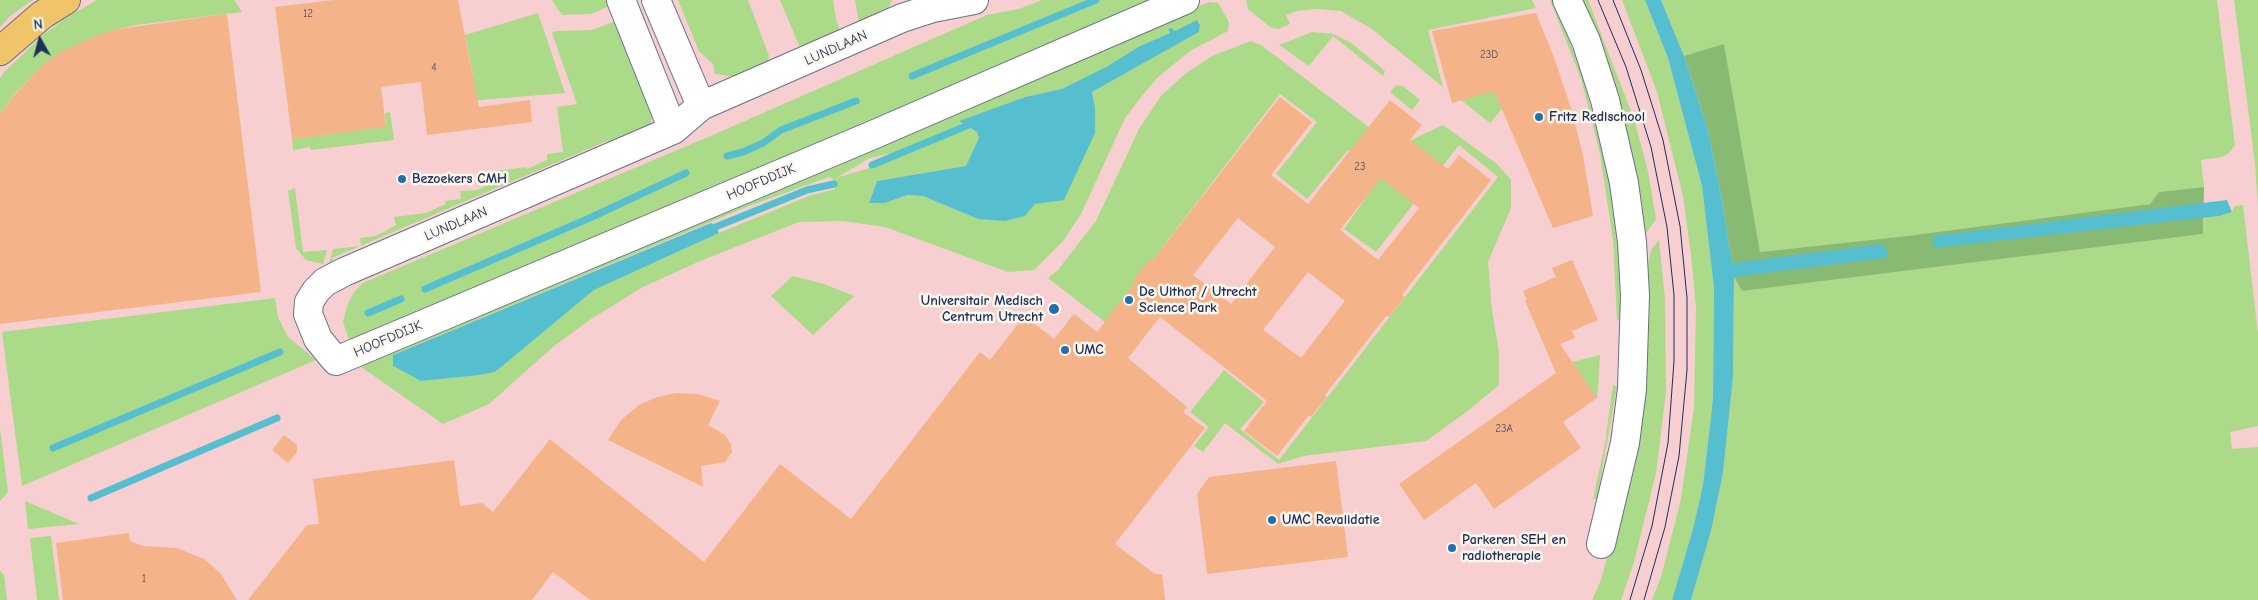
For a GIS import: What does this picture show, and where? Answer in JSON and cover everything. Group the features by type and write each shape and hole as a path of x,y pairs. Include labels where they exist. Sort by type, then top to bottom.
{"main road":[{"path":"0,51 42,15 66,0"}],"street":[{"path":"621,0 674,130"},
{"path":"656,0 701,106"},
{"name":"LUNDLAAN","path":"336,361 318,339 308,314 309,302 316,291 327,281 674,130 701,106 902,18 933,8 974,0"},
{"name":"HOOFDDIJK","path":"336,361 868,137 1185,0"},
{"path":"1568,0 1586,42 1605,100 1622,173 1632,242 1635,294 1632,389 1626,443 1601,544"}],"shaded area":[{"name":"De Uithof / Utrecht Science Park","path":"0,0 2258,0 2258,600 0,600"}],"green space":[{"path":"0,0 33,0 10,16 0,27"},
{"path":"97,0 234,0 242,12 136,25 96,36 59,53 43,65 15,93 0,115 0,78 4,72 43,35 69,16"},
{"path":"552,0 606,0 609,6 591,14 562,15"},
{"path":"678,0 748,0 769,56 768,62 738,77 715,74 713,64 699,51"},
{"path":"780,0 833,0 836,19 841,33 801,50"},
{"path":"855,0 892,0 888,8 881,15 859,24"},
{"path":"1042,0 1166,0 351,346 343,322 347,306 354,292 363,283 715,134 987,15 1019,9"},
{"path":"1246,0 1532,0 1536,8 1428,30 1443,87 1372,29 1341,11 1316,9 1297,11 1286,15 1290,24 1278,29 1270,27 1248,9"},
{"path":"1550,0 1554,0 1558,8 1584,81 1608,175 1620,273 1621,318 1617,320 1613,240 1600,154 1581,79"},
{"path":"1580,0 1588,0 1634,119 1648,171 1656,219 1644,236 1625,126 1602,54"},
{"path":"1622,0 1645,0 1668,58 1702,186 1714,288 1713,399 1703,485 1693,529 1672,600 1652,600 1661,577 1681,499 1694,408 1696,308 1683,196 1657,92"},
{"path":"1661,0 2217,0 2235,145 2229,153 2222,157 2201,160 2204,187 2159,192 2150,204 1907,236 1760,252 1724,45 1684,56"},
{"path":"2234,0 2258,0 2258,205 2255,163"},
{"path":"1209,2 1218,3 1229,22 1228,31 1190,51 1157,78 1146,91 1125,118 1081,214 1063,241 1034,270 1008,272 885,227 843,221 799,222 700,261 643,287 591,319 554,346 489,404 443,424 354,362","holes":["1198,20 1200,25 1199,32 1092,92 1095,107 1048,202 1035,204 1025,216 978,219 923,196 907,195 885,203 869,203 877,181 966,166 979,139 977,132 959,121 1025,97 1062,89 1106,67 1140,46 1170,33 1168,29 1175,31","918,147 879,165 836,178 870,158","829,177 833,179 835,189 809,196 719,233 594,290 495,372 421,381 393,366 393,355 749,206"]},
{"path":"538,13 565,93 456,102 453,77 473,74 465,35"},
{"path":"616,21 653,113 650,125 610,147 607,141 361,246 360,238 376,236 396,225 394,217 426,213 446,204 445,201 461,199 460,191 477,190 495,182 495,171 527,167 527,169 547,160 547,154 563,152 557,107 577,104 552,33 556,31 592,30"},
{"path":"1312,32 1333,34 1350,42 1385,71 1383,76 1333,36 1309,66 1279,45"},
{"path":"1251,41 1261,45 1387,141 1403,144 1443,125 1497,164 1511,180 1511,208 1488,262 1492,310 1499,353 1499,385 1465,413 1426,441 1303,456 1278,464 1225,423 1203,452 1194,446 1209,427 1190,412 1224,370 1264,402 1240,429 1279,460 1498,177 1459,145 1376,252 1344,229 1381,176 1348,150 1307,199 1276,174 1317,122 1280,94 1105,322 1048,278 1058,270 1096,221 1139,129 1161,96 1185,74 1212,56"},
{"path":"1724,44 1760,252 1907,236 2150,204 2159,192 2204,187 2203,234 1742,291 1734,277 1722,200 1708,130 1684,56"},
{"path":"1396,85 1403,86 1420,100 1412,110 1390,92"},
{"path":"1494,91 1502,109 1490,123 1461,100"},
{"path":"390,112 394,140 311,150 310,147 293,150 292,139 386,127 385,113"},
{"path":"295,188 303,252 327,250 323,264 306,260 296,248 288,191"},
{"path":"2243,205 2258,334 2258,426 2230,432 2232,449 2258,447 2258,600 1691,600 1711,531 1723,473 1733,377 1734,277 1742,291 2203,234 2204,218 2232,212 2234,206"},
{"path":"1659,240 1665,299 1666,392 1656,473 1634,562 1621,600 1592,600 1601,580 1629,479 1647,269 1651,250"},
{"path":"360,246 332,258 334,265 329,265 333,249"},
{"path":"793,276 824,284 854,296 813,335 771,296"},
{"path":"275,298 278,317 288,337 316,360 22,486 2,332"},
{"path":"1600,355 1599,374 1597,398 1572,362"},
{"path":"1613,384 1617,387 1597,499 1593,499 1605,444"},
{"path":"0,429 8,492 0,501"},
{"path":"25,501 79,524 28,529"},
{"path":"51,536 59,600 37,600 30,538"},
{"path":"0,571 4,575 7,600 0,600"}],"water":[{"path":"1645,0 1661,0 1684,56 1708,130 1732,263 1883,244 1888,253 1885,258 1734,277 1733,377 1723,473 1711,531 1691,600 1672,600 1693,529 1703,485 1713,399 1714,288 1702,186 1668,58"},
{"path":"1197,20 1200,25 1199,32 1092,92 1095,107 1095,133 1064,200 1035,204 1025,216 1005,221 978,219 923,196 907,195 885,203 869,203 877,181 966,166 979,138 977,132 959,121 1025,97 1062,89 1106,67 1140,46 1170,33 1168,29 1172,28 1175,31"},
{"path":"2227,200 2232,212 2219,216 1934,248 1933,236"},
{"path":"711,223 716,226 719,233 594,290 495,372 421,381 393,366 393,355"}],"building":[{"path":"334,0 458,0 479,107 530,100 532,122 427,135 421,82 381,87 386,127 292,139 275,7"},
{"name":"Fritz Redlschool","path":"1536,13 1555,60 1571,108 1583,155 1593,216 1553,228 1494,91 1452,103 1432,31"},
{"path":"227,14 261,292 0,324 0,115 15,94 43,65 59,53 96,36 117,29"},
{"name":"UMC","path":"1280,97 1312,122 1271,175 1308,204 1390,100 1422,125 1410,140 1448,169 1459,155 1491,180 1402,295 1405,297 1389,317 1386,316 1325,395 1327,397 1311,417 1309,415 1277,456 1244,431 1267,401 1160,317 1128,358 1187,407 1183,412 1205,428 1115,544 1155,574 1162,574 1165,600 590,600 553,572 532,600 248,600 307,525 319,524 313,479 454,460 460,506 482,503 493,512 550,439 704,562 780,464 851,519 980,352 990,360 1024,316 1054,339 1074,314 1097,332 1136,281 1134,279 1150,259 1152,261","holes":["1381,178 1419,208 1378,260 1340,230","1238,218 1275,247 1231,304 1193,275","1308,272 1345,301 1301,358 1263,330"]},
{"path":"1572,260 1598,320 1572,331 1575,338 1560,344 1597,398 1563,422 1581,448 1494,509 1476,483 1424,520 1399,484 1556,373 1525,301 1527,300 1523,291 1556,277 1552,268"},
{"path":"676,393 698,394 720,401 708,425 725,435 731,444 732,452 725,462 701,466 703,487 608,440 621,420 639,405 657,397"},
{"path":"284,435 297,445 297,452 288,463 272,450"},
{"name":"UMC Revalidatie","path":"1336,461 1348,557 1207,574 1197,494 1209,477"},
{"path":"129,533 130,541 143,546 177,548 204,559 221,574 237,600 63,600 56,543"}],"waterway":[{"path":"912,76 1096,0"},
{"path":"727,156 743,152 763,143 781,130 856,101"},
{"path":"872,165 976,122"},
{"path":"425,289 592,217 686,173"},
{"path":"708,230 807,190 834,184"},
{"path":"368,313 401,299"},
{"path":"53,448 280,352"},
{"path":"91,498 277,418"}],"tram line":[{"path":"1598,0 1626,67 1651,147 1667,227 1674,295 1674,361 1668,443 1652,526 1630,600"},
{"path":"1613,0 1641,70 1663,140 1680,226 1687,298 1687,370 1679,456 1665,527 1644,600"}],"place":[{"name":"Fritz Redlschool","path":"1539,117"},
{"name":"Bezoekers CMH","path":"402,179"},
{"name":"De Uithof / Utrecht Science Park","path":"1129,300"},
{"name":"Universitair Medisch Centrum Utrecht","path":"1054,309"},
{"name":"UMC","path":"1065,350"},
{"name":"UMC Revalidatie","path":"1272,520"},
{"name":"Parkeren SEH en radiotherapie","path":"1452,548"}]}
